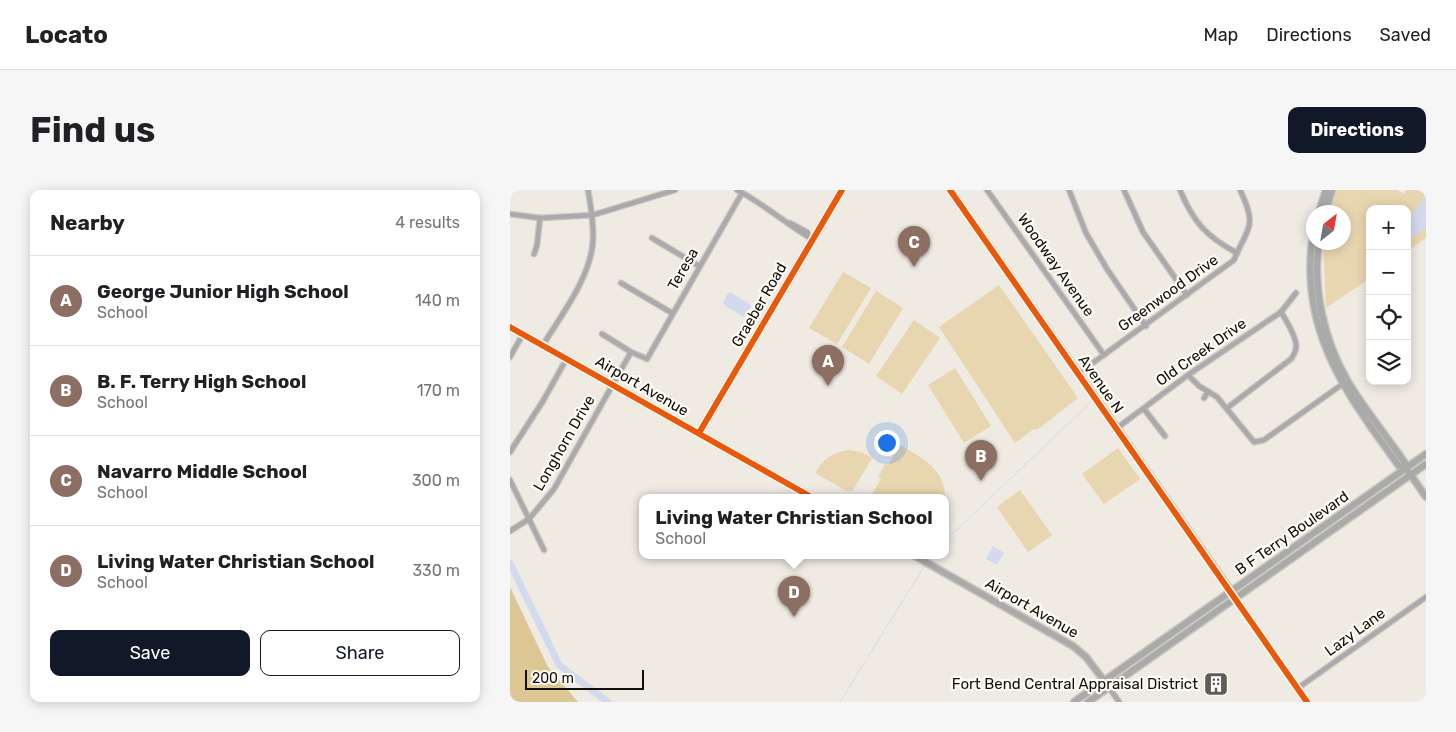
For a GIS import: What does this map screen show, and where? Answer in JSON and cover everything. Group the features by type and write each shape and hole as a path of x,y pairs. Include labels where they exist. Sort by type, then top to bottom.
{"street":[{"path":"544,345 584,278 593,242 593,215 588,190"},
{"path":"510,214 540,218 593,215 675,190"},
{"name":"Graeber Road","path":"699,433 811,238 842,190"},
{"name":"Avenue N","path":"950,190 1231,591"},
{"name":"Woodway Avenue","path":"987,190 1104,354"},
{"path":"1069,190 1086,233 1098,255 1146,326"},
{"path":"1124,190 1143,232 1187,295"},
{"path":"1180,190 1185,202 1203,230 1218,243 1237,254"},
{"name":"Greenwood Drive","path":"1079,373 1234,260 1248,233 1251,218 1240,190"},
{"path":"1321,205 1326,190"},
{"path":"1327,205 1332,190"},
{"path":"739,191 788,223 807,232 811,238"},
{"name":"Teresa","path":"631,352 647,359 739,191"},
{"path":"534,254 540,218"},
{"path":"652,238 699,266"},
{"path":"1312,250 1310,268 1312,303 1322,339 1345,382 1405,463 1410,475 1426,497"},
{"path":"1318,250 1317,272 1322,313 1331,345 1345,382"},
{"path":"621,284 672,313"},
{"name":"Old Creek Drive","path":"1117,428 1188,375 1281,312 1296,293"},
{"path":"1227,408 1291,359 1296,346 1287,321 1281,312"},
{"name":"Airport Avenue","path":"510,327 806,494"},
{"path":"510,357 523,334"},
{"path":"602,334 631,352"},
{"name":"Longhorn Drive","path":"510,530 529,519 554,489 631,352"},
{"path":"510,452 543,401 567,358"},
{"path":"1188,375 1217,397 1254,442 1264,440 1345,382"},
{"path":"1204,398 1208,392"},
{"path":"1144,409 1165,436"},
{"name":"B F Terry Boulevard","path":"1074,702 1426,454"},
{"name":"B F Terry Boulevard","path":"1088,702 1426,464"},
{"path":"510,480 544,550"},
{"name":"Airport Avenue","path":"920,559 1073,646 1086,657 1119,702"},
{"path":"1231,591 1307,702"},
{"name":"Lazy Lane","path":"1298,688 1426,597"}],"shaded area":[{"path":"1337,190 1397,190 1404,194 1406,190 1426,190 1426,238 1411,248 1411,205 1366,205 1366,281 1326,308 1323,250 1351,250 1351,205 1331,205"},
{"path":"843,272 871,288 837,344 809,328"},
{"path":"999,285 1078,398 1037,430 1034,429 1015,443 939,327"},
{"path":"876,291 903,308 869,364 842,347"},
{"path":"914,320 940,338 902,394 876,376"},
{"path":"955,368 991,426 964,443 928,385"},
{"path":"900,445 924,460 937,472 945,494 872,494 881,479 878,477 885,464 888,465"},
{"path":"1118,448 1140,479 1104,504 1082,474"},
{"path":"849,450 861,452 872,458 853,490 847,491 815,473 829,457 838,452"},
{"path":"1020,490 1052,535 1028,552 997,507"},
{"path":"510,587 548,667 578,702 510,702"}],"water":[{"path":"1426,194 1426,228 1411,238 1411,215"},
{"path":"730,292 750,304 751,307 744,317 725,306 723,302"},
{"path":"993,546 1004,553 997,565 986,559"}],"waterway":[{"path":"949,537 1090,403"},
{"path":"510,563 559,665 608,702"},
{"path":"840,702 925,565"}],"cycle path":[{"path":"699,433 842,190"},
{"path":"950,190 1307,702"},
{"path":"510,327 806,494"}],"place":[{"name":"Navarro Middle School","path":"914,267"},
{"name":"George Junior High School","path":"828,386"},
{"name":"B. F. Terry High School","path":"981,481"},
{"name":"Living Water Christian School","path":"794,617"},
{"name":"Fort Bend Central Appraisal District","path":"1216,684"}]}
